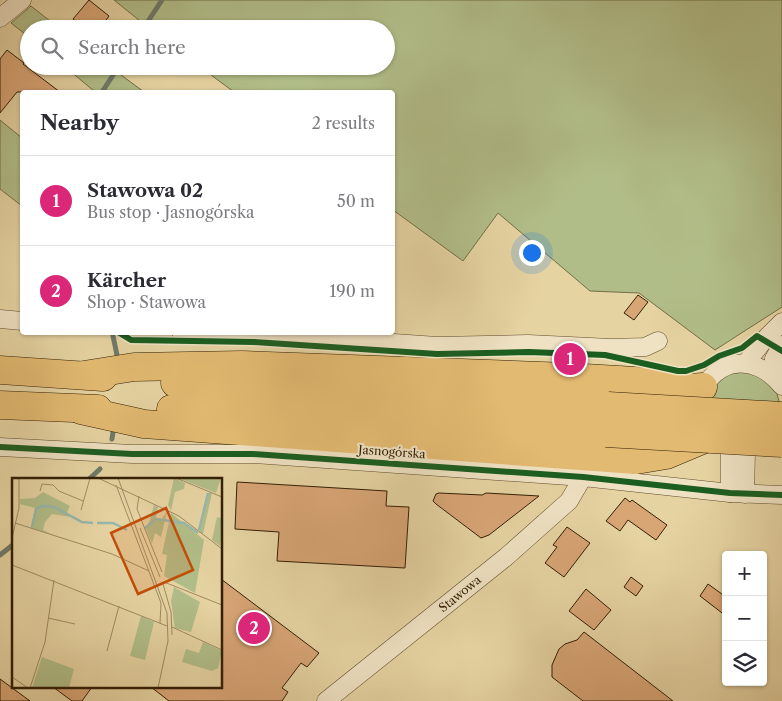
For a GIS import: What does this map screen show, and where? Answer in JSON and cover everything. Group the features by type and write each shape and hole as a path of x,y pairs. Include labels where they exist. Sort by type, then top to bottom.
{"main road":[{"path":"84,375 134,367 242,365 568,377 652,382 688,388 703,387"},
{"path":"0,370 84,375 154,382 608,406 781,434"},
{"path":"0,405 81,410 147,408 290,414 606,433 781,434"},
{"path":"81,410 144,424 636,460 728,446"}],"street":[{"path":"0,18 22,0"},
{"path":"0,319 20,321"},
{"path":"746,363 764,340 782,322"},
{"path":"278,335 437,346 528,344 611,348 645,347 658,341"},
{"path":"777,380 774,359 782,345"},
{"path":"777,380 759,366 746,363 723,368 713,374 703,387 699,399 698,413 702,426 728,446 766,445 781,434"},
{"path":"728,446 737,493"},
{"name":"Jasnogórska","path":"0,447 132,454 253,454 583,477 737,493 782,495"},
{"name":"Stawowa","path":"326,701 506,557 569,501 583,477"}],"green space":[{"path":"114,0 782,0 782,307 715,350 639,293 590,291 498,213 463,261 395,211 395,90 231,90 211,75 395,75 395,20 139,20"},
{"path":"31,6 49,20 20,20 20,30 11,23"},
{"path":"75,75 121,75 141,90 93,90"},
{"path":"0,120 20,136 20,204 0,189"},
{"path":"754,371 776,390 780,405 761,438 707,396 725,374"}],"building":[{"path":"89,0 109,16 106,20 73,19"},
{"path":"7,50 20,60 20,75 38,75 57,90 20,90 0,113 0,59"},
{"path":"638,295 648,302 634,320 624,313"},
{"path":"237,482 387,491 386,506 409,507 405,568 277,561 279,532 235,529"},
{"path":"436,494 539,496 489,535 481,538 433,501"},
{"path":"625,498 630,502 632,500 667,525 656,540 628,520 620,531 606,521"},
{"path":"567,527 590,543 564,577 545,563 557,547 553,545"},
{"path":"631,577 643,586 636,596 624,587"},
{"path":"222,580 319,653 307,667 301,663 282,688 288,692 282,701 169,701 152,688 222,688"},
{"path":"708,584 722,594 722,613 700,596"},
{"path":"586,589 611,610 594,630 569,611"},
{"path":"584,632 673,701 583,701 552,677 552,665 559,649 565,644 577,640"},
{"path":"0,679 30,701 0,701"},
{"path":"54,688 91,688 82,701 72,701"}],"waterway":[{"path":"149,20 162,0"},
{"path":"103,90 113,75"},
{"path":"113,336 117,355"},
{"path":"112,439 113,432"},
{"path":"90,478 100,469"},
{"path":"0,555 12,546"}],"cycle path":[{"path":"123,335 131,340 254,342 437,354 529,352 605,355 678,371 686,371 704,365 719,356 742,348 757,336 782,351"},
{"path":"0,447 132,454 253,454 583,477 730,493 782,495"}],"place":[{"name":"Stawowa 02","path":"570,359"},
{"name":"Kärcher","path":"254,628"}]}
